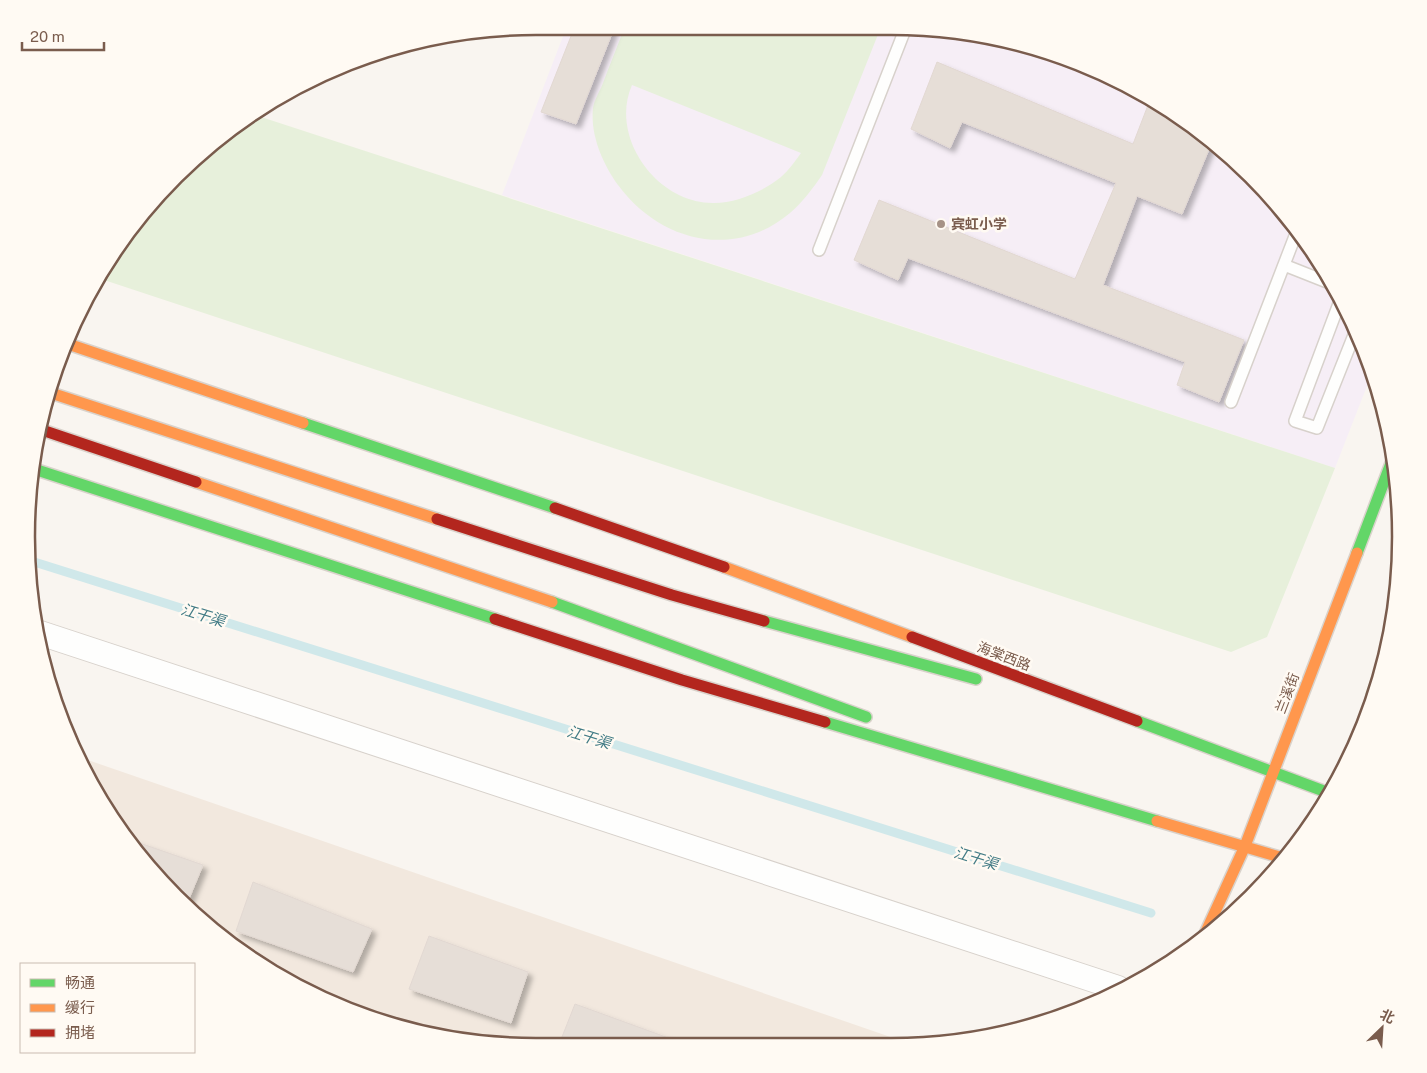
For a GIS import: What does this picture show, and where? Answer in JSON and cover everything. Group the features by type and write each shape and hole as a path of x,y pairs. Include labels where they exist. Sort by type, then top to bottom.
{"main road":[{"path":"76,339 113,358"},
{"path":"73,345 113,358"},
{"name":"海棠西路","path":"113,358 668,546 1323,791"},
{"path":"56,395 672,595 985,681"},
{"path":"47,432 588,614 878,722"},
{"path":"39,470 682,680 1277,856"},
{"name":"兰溪街","path":"1210,923 1246,846 1388,471"},
{"path":"1023,692 1146,726"},
{"path":"934,742 1103,804"}],"street":[{"path":"45,636 1112,986"}],"lane":[{"path":"819,250 903,35"},
{"path":"1231,402 1293,239"},
{"path":"1284,265 1321,280"},
{"path":"1337,309 1295,421 1317,428 1352,340"}],"shaded area":[{"name":"宾虹小学","path":"564,35 890,35 956,39 988,45 1052,62 1112,87 1141,102 1169,120 1221,159 1268,206 1307,258 1325,286 1340,315 1354,345 1368,384 1335,468 502,195"},
{"path":"88,760 893,1038 504,1037 471,1034 439,1028 375,1011 345,1000 286,971 231,934 206,914 159,867 139,842 102,787"}],"green space":[{"path":"622,35 878,35 822,175 790,213 768,228 745,236 722,240 699,238 676,231 655,220 635,204 618,185 607,168 596,139 593,108","holes":["632,85 801,153 781,177 767,187 732,201 714,203 693,200 674,192 657,180 643,164 633,145 627,126 627,105"]},
{"path":"262,117 1335,468 1267,637 1231,652 106,280 139,231 182,182 206,159"}],"building":[{"path":"571,35 611,35 576,124 541,112"},
{"path":"937,62 1133,144 1148,106 1209,149 1182,214 1137,196 1103,285 1244,340 1219,402 1177,385 1185,362 908,258 898,280 854,260 879,200 1075,279 1116,183 962,122 950,148 911,129"},
{"path":"140,843 203,865 189,898 159,867"},
{"path":"253,882 372,929 353,972 236,931"},
{"path":"429,936 528,972 511,1023 409,989"},
{"path":"575,1004 668,1038 562,1038"}],"waterway":[{"name":"江干渠","path":"36,562 1151,913"}],"traffic: fast":[{"path":"303,423 555,508"},
{"path":"39,471 495,619"},
{"path":"1357,553 1388,471"},
{"path":"552,602 866,717"},
{"path":"764,621 976,679"},
{"path":"1137,721 1323,791"},
{"path":"825,722 1157,821"}],"traffic: slow":[{"path":"73,346 303,423"},
{"path":"56,395 437,519"},
{"path":"196,482 552,602"},
{"path":"1210,923 1245,846 1357,553"},
{"path":"724,567 912,637"},
{"path":"1157,821 1277,856"}],"traffic: jam":[{"path":"47,432 196,482"},
{"path":"555,508 724,567"},
{"path":"437,519 672,595 764,621"},
{"path":"495,619 682,680 825,722"},
{"path":"912,637 1137,721"}],"place":[{"name":"宾虹小学","path":"941,224"}]}
